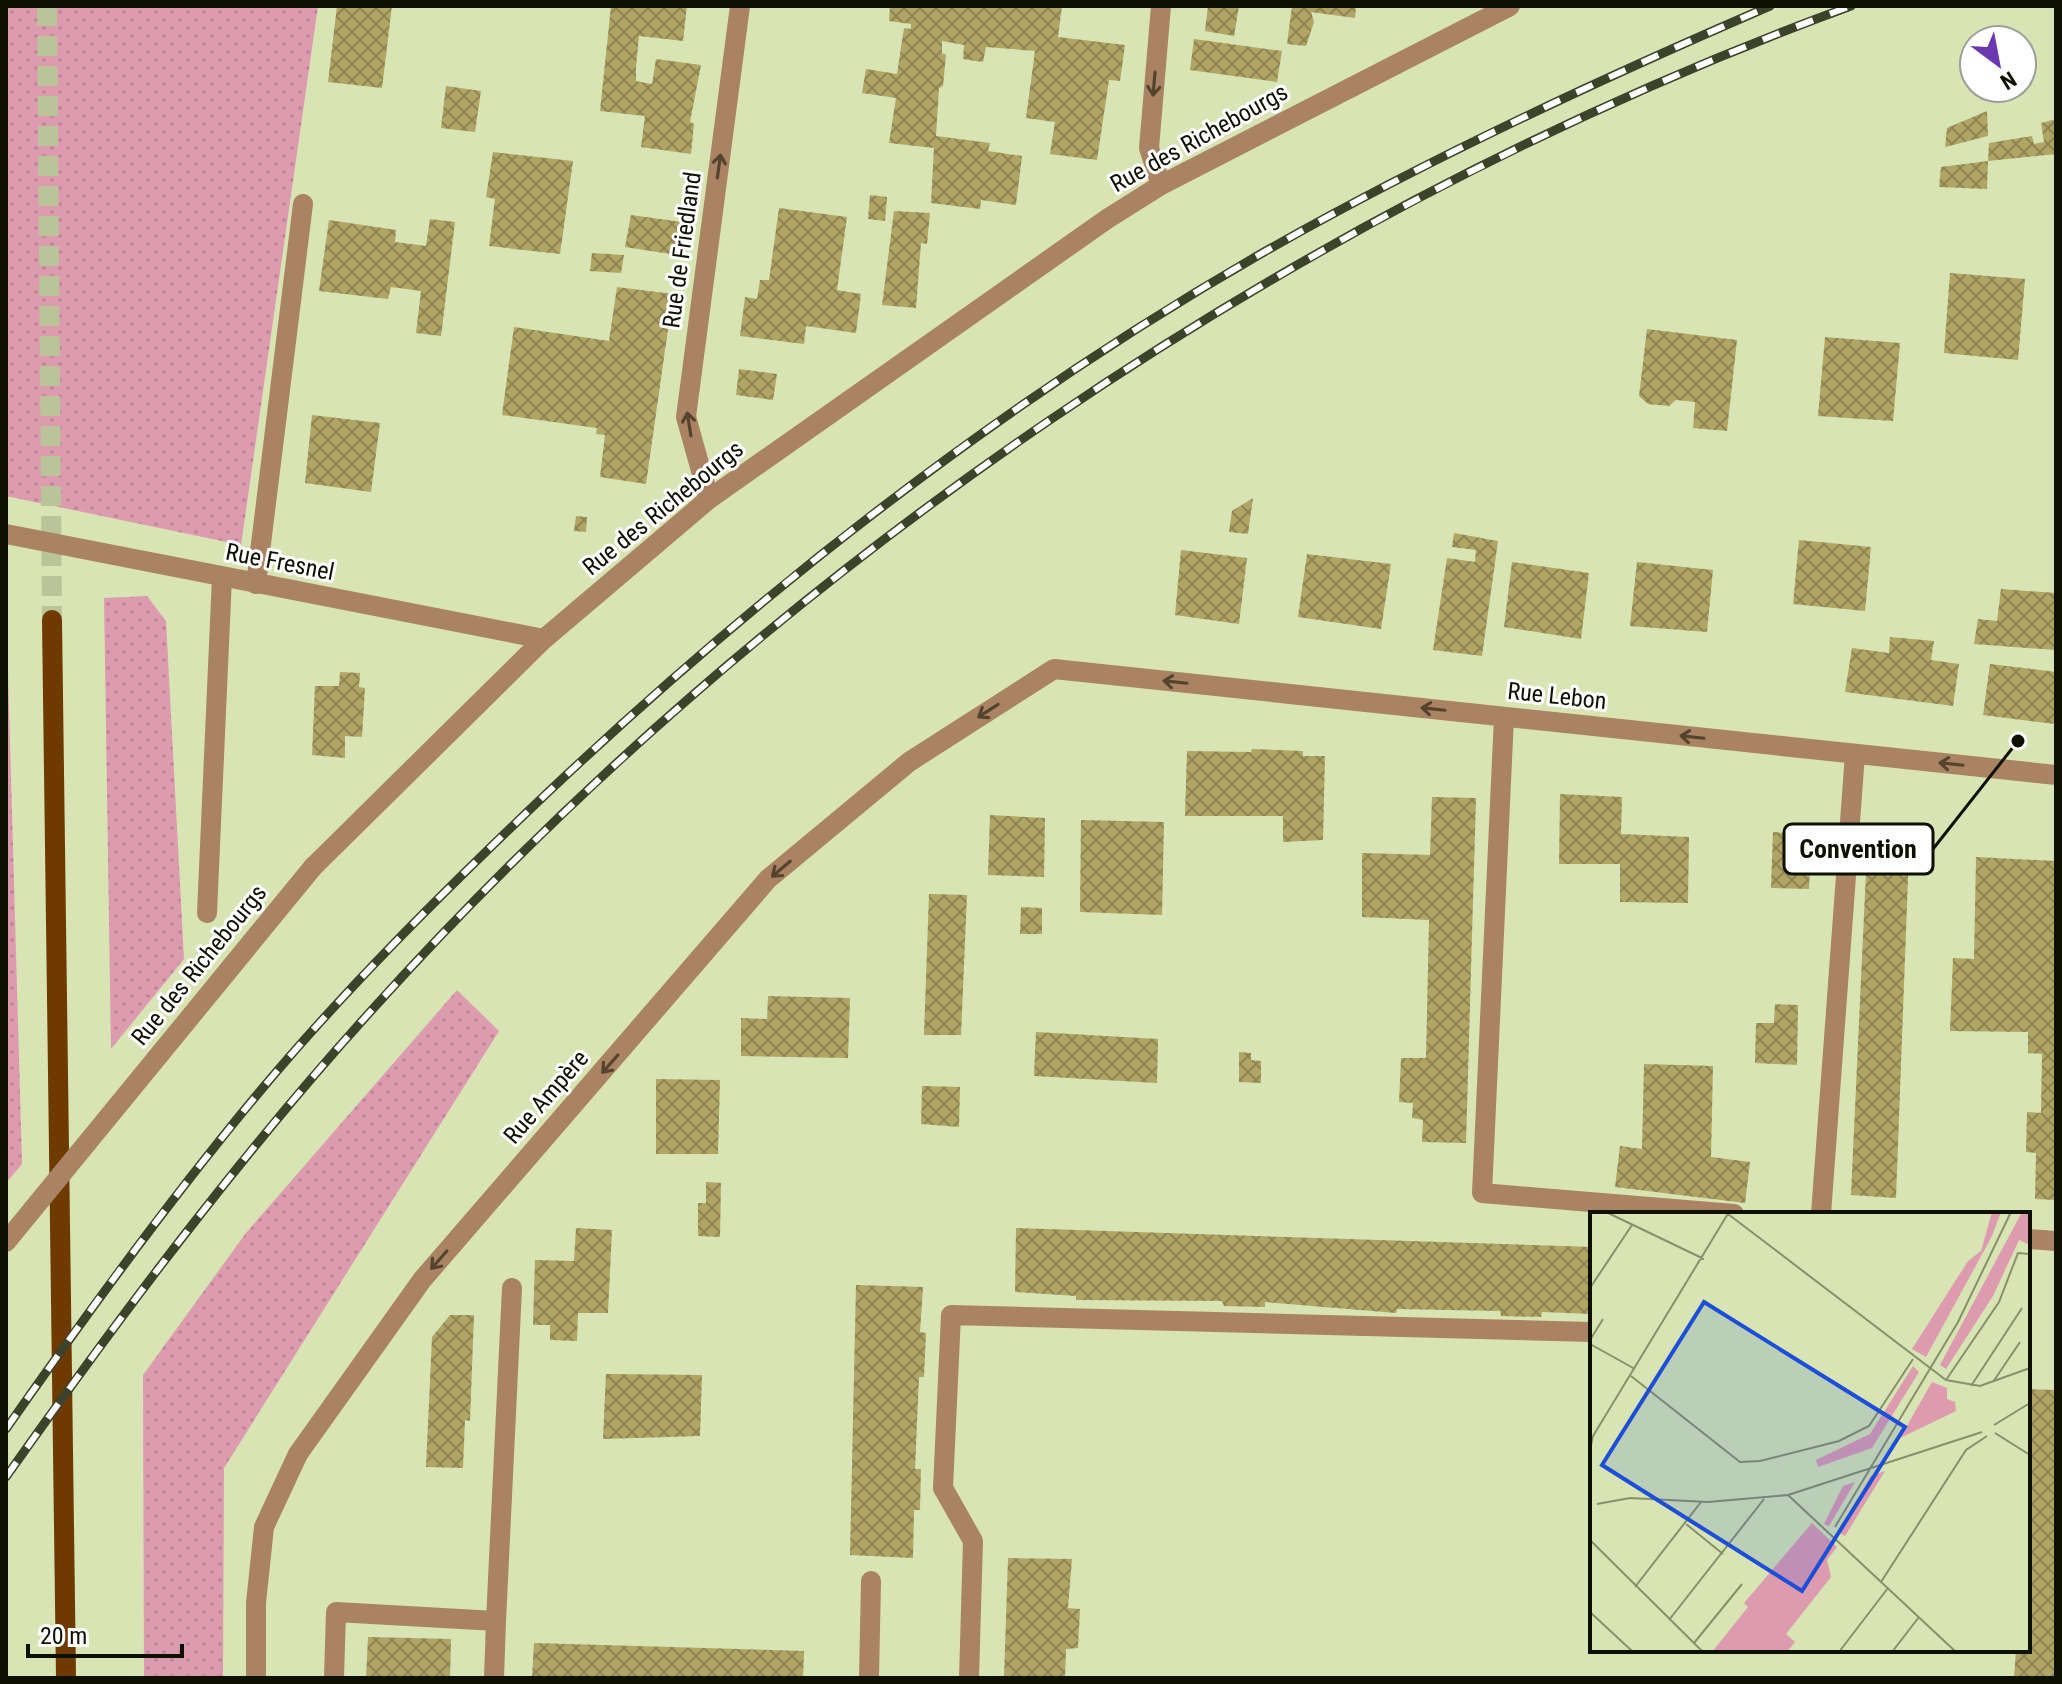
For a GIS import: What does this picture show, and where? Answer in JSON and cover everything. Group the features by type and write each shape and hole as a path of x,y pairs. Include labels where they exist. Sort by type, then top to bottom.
{"main road":[{"path":"52,620 66,1678"}],"street":[{"name":"Rue de Friedland","path":"709,499 686,417 740,6"},
{"path":"1161,6 1149,148 1161,185"},
{"name":"Rue des Richebourgs","path":"6,1242 313,867 544,639 709,499 1107,219 1161,185 1510,6"},
{"path":"256,584 303,204"},
{"name":"Rue Fresnel","path":"6,534 544,639"},
{"path":"207,913 222,577"},
{"name":"Rue Lebon","path":"1054,669 2056,775"},
{"name":"Rue Ampère","path":"256,1678 256,1603 264,1527 298,1454 422,1280 768,879 909,762 1054,669"},
{"path":"1504,717 1482,1193 1687,1212"},
{"path":"1821,1212 1855,754"},
{"path":"2030,1239 2056,1241"},
{"path":"494,1678 512,1288"},
{"path":"969,1678 973,1541 943,1488 951,1315 1590,1332"},
{"path":"869,1678 871,1581"},
{"path":"334,1678 336,1612 496,1621"}],"shaded area":[{"path":"6,6 318,6 241,545 6,496"},
{"path":"147,596 166,621 184,959 111,1049 104,598"},
{"path":"6,601 22,1164 6,1183"},
{"path":"457,990 499,1031 224,1468 223,1678 144,1678 143,1375 246,1233"}],"building":[{"path":"337,6 392,6 382,88 328,82"},
{"path":"611,6 687,6 683,41 639,36 636,81 652,84 656,59 701,65 690,122 694,124 691,154 641,147 645,116 600,111"},
{"path":"890,6 1062,6 1058,37 1125,45 1120,81 1109,80 1097,160 1050,154 1055,122 1026,118 1035,51 986,47 983,62 963,59 964,45 942,41 942,53 946,55 943,86 939,88 936,136 990,143 988,151 1022,156 1016,205 981,200 980,209 931,203 934,148 889,143 896,98 862,93 866,69 897,74 904,28 911,29 911,24 889,21"},
{"path":"1208,6 1239,6 1234,36 1205,31"},
{"path":"1292,6 1356,6 1355,18 1311,12 1314,22 1306,46 1287,44"},
{"path":"1194,39 1282,51 1277,82 1190,70"},
{"path":"446,86 481,91 475,132 441,128"},
{"path":"1987,111 1988,136 1945,147 1947,128"},
{"path":"2056,119 2056,154 1988,161 1989,143 2032,136 2034,144 2044,142 2041,123"},
{"path":"493,152 573,161 560,254 489,246 495,199 486,197"},
{"path":"1988,161 1987,189 1939,187 1941,167"},
{"path":"870,195 887,197 885,221 868,219"},
{"path":"779,208 847,217 837,290 861,294 856,333 806,326 804,344 740,336 745,297 757,299 760,280 769,280"},
{"path":"894,211 930,213 927,244 921,243 916,308 882,305"},
{"path":"631,215 682,222 677,255 625,247"},
{"path":"430,219 455,222 441,336 416,333 421,291 391,287 388,299 319,291 329,220 396,230 395,242 426,246"},
{"path":"592,253 624,255 621,273 590,271"},
{"path":"1950,273 2025,279 2018,360 1944,353"},
{"path":"617,287 673,294 646,484 600,477 605,435 596,434 597,428 502,415 514,327 609,341"},
{"path":"1647,329 1737,340 1727,431 1693,428 1695,402 1676,400 1669,406 1648,404 1639,396"},
{"path":"1825,337 1900,343 1893,421 1818,416"},
{"path":"739,369 777,374 773,400 736,395"},
{"path":"312,415 380,423 371,492 305,483"},
{"path":"1253,498 1248,534 1229,532 1232,511"},
{"path":"576,516 587,517 586,532 574,531"},
{"path":"1454,533 1498,541 1482,656 1433,650 1447,558 1475,562 1476,550 1452,547"},
{"path":"1799,540 1871,547 1865,611 1793,604"},
{"path":"1181,550 1247,558 1239,624 1175,615"},
{"path":"1307,554 1391,564 1381,629 1298,617"},
{"path":"1512,562 1589,573 1581,639 1504,627"},
{"path":"1637,562 1713,570 1707,632 1630,626"},
{"path":"2001,589 2056,593 2056,650 1974,644 1978,619 1997,621"},
{"path":"1890,637 1934,641 1931,660 1959,664 1953,706 1845,692 1852,648 1889,653"},
{"path":"1990,664 2056,672 2055,724 1983,715"},
{"path":"340,672 360,673 359,687 365,688 362,737 345,736 345,758 312,755 315,686 339,686"},
{"path":"1252,749 1303,751 1303,756 1325,756 1323,840 1283,842 1283,816 1185,816 1187,751 1251,752"},
{"path":"1560,794 1622,797 1621,834 1689,837 1688,903 1620,902 1620,864 1559,864"},
{"path":"1432,797 1476,798 1466,1143 1422,1142 1423,1120 1412,1118 1413,1103 1399,1102 1401,1058 1426,1058 1429,920 1362,917 1362,853 1430,855"},
{"path":"990,815 1045,818 1044,877 988,875"},
{"path":"1081,820 1164,822 1162,915 1080,912"},
{"path":"1773,832 1811,835 1809,889 1771,888"},
{"path":"1867,850 1909,851 1896,1198 1851,1195"},
{"path":"1976,857 2056,861 2056,1200 2035,1199 2036,1153 2026,1152 2027,1112 2041,1113 2042,1054 2028,1053 2028,1032 1950,1031 1953,958 1974,959"},
{"path":"929,894 967,895 961,1035 924,1035"},
{"path":"1021,907 1042,908 1042,934 1020,934"},
{"path":"768,996 850,998 848,1058 741,1056 741,1018 767,1019"},
{"path":"1775,1004 1798,1005 1797,1065 1755,1063 1756,1023 1774,1023"},
{"path":"1036,1032 1158,1039 1157,1083 1034,1076"},
{"path":"1239,1052 1251,1053 1251,1060 1261,1061 1261,1083 1239,1082"},
{"path":"1644,1064 1713,1066 1711,1157 1750,1162 1745,1203 1615,1187 1620,1146 1642,1149"},
{"path":"656,1079 720,1080 718,1154 656,1154"},
{"path":"922,1086 960,1087 959,1127 921,1124"},
{"path":"706,1182 721,1183 720,1237 698,1236 698,1203 706,1203"},
{"path":"576,1228 612,1230 608,1313 578,1313 577,1341 550,1340 550,1325 533,1325 535,1260 574,1261"},
{"path":"1016,1228 1590,1247 1590,1314 1542,1312 1541,1317 1501,1316 1500,1311 1397,1309 1396,1313 1265,1302 1265,1307 1224,1306 1222,1301 1076,1300 1076,1296 1015,1292"},
{"path":"856,1285 923,1287 920,1332 926,1333 924,1377 919,1377 915,1469 921,1469 920,1510 914,1510 913,1558 850,1555"},
{"path":"450,1315 474,1315 470,1421 465,1420 463,1468 426,1467 432,1337"},
{"path":"606,1374 702,1375 700,1436 603,1439"},
{"path":"2030,1389 2056,1390 2056,1678 2014,1678 2016,1652 2030,1652"},
{"path":"1008,1558 1072,1559 1068,1608 1080,1609 1078,1648 1066,1649 1065,1678 1004,1678"},
{"path":"368,1637 451,1639 450,1678 366,1678"},
{"path":"534,1643 804,1651 803,1678 532,1678"}],"tunnel":[{"path":"47,6 52,620"}],"railway":[{"path":"6,1429 190,1177 256,1096 359,980 544,796 714,643 801,571 891,500 1077,368 1271,248 1393,182 1518,120 1770,6"},
{"path":"6,1477 181,1239 273,1124 370,1012 525,850 691,697 866,554 1050,420 1241,298 1439,188 1643,90 1851,6"}],"place":[{"name":"Convention","path":"2018,741"}]}
